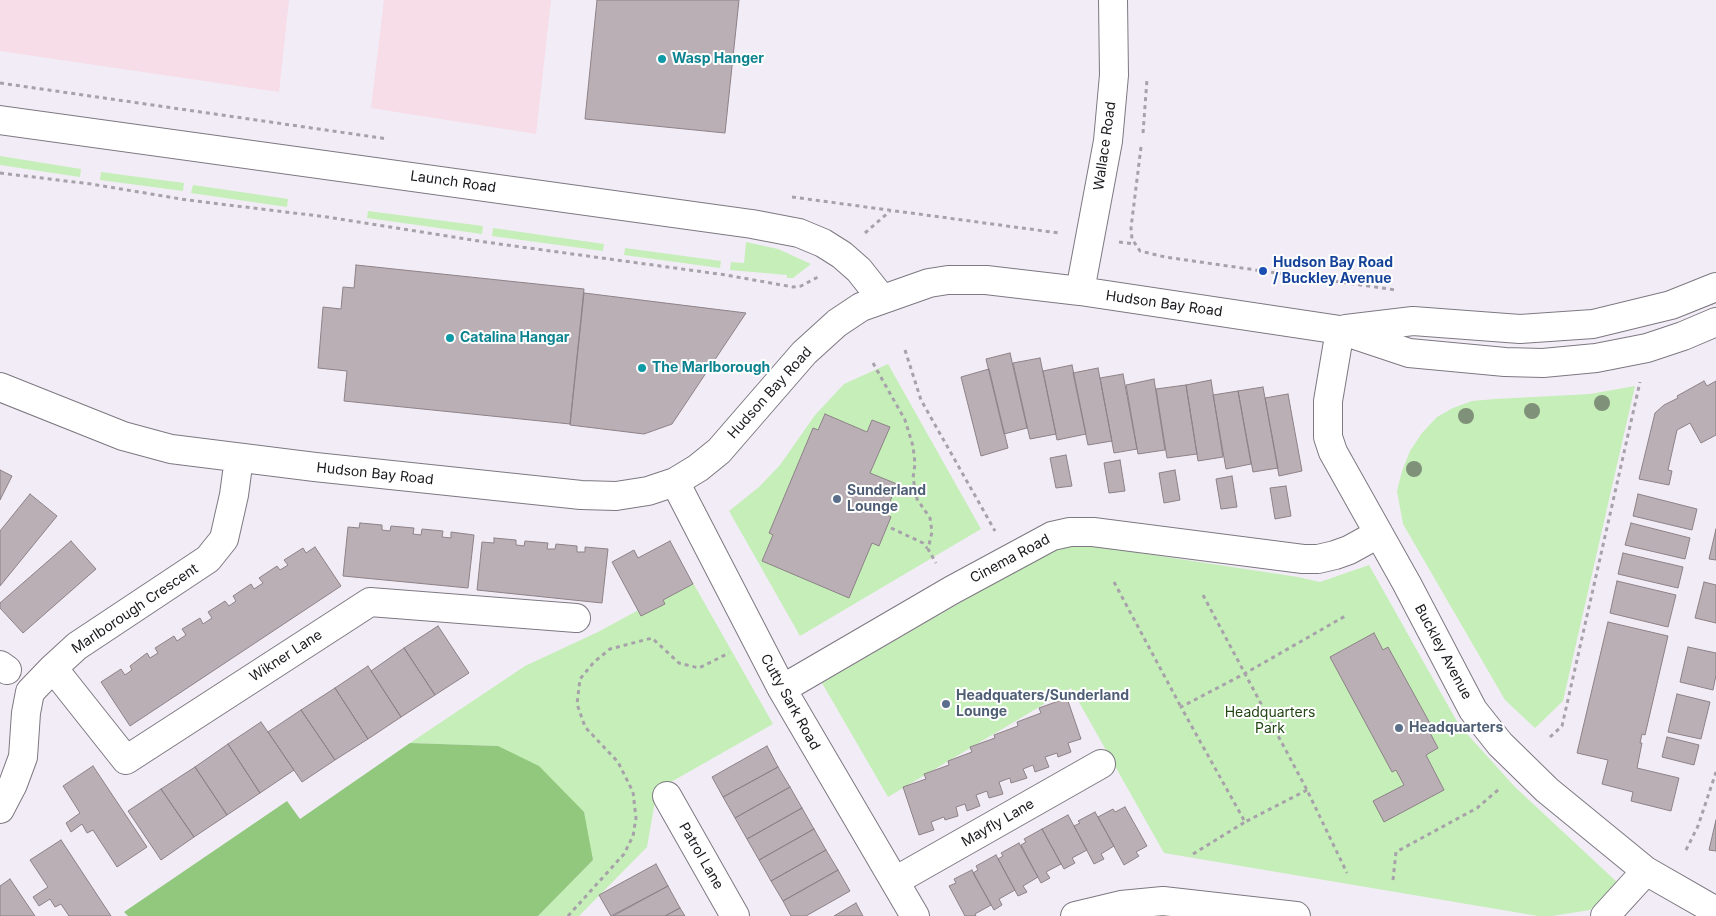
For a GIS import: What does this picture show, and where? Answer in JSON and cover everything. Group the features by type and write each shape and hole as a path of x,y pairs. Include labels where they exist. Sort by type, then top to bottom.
{"street":[{"name":"Wallace Road","path":"1080,291 1108,141 1114,75 1113,0"},
{"name":"Launch Road","path":"0,120 742,223 799,233 823,243 842,255 858,270 882,299"},
{"name":"Hudson Bay Road","path":"0,387 123,436 171,449 581,495 616,496 648,491 675,482 698,468 719,451 804,353 837,323 862,307 929,283 966,280 1080,291 1340,330"},
{"path":"1340,330 1412,320 1520,329 1593,324 1671,305 1716,287"},
{"path":"1340,330 1409,353 1506,362 1543,363 1596,358 1647,348 1716,322"},
{"name":"Buckley Avenue","path":"1340,330 1328,401 1328,437 1333,452 1473,710 1500,744 1547,790 1646,871 1716,911"},
{"name":"Marlborough Crescent","path":"0,809 13,784 23,757 26,713 30,692 77,646 208,559 224,539 234,495 239,458"},
{"name":"Cutty Sark Road","path":"675,482 782,689 915,916"},
{"name":"Cinema Road","path":"782,689 952,590 1052,536 1070,532 1094,532 1303,559 1318,559 1349,550 1378,534"},
{"name":"Wikner Lane","path":"53,668 126,760 370,602 576,618"},
{"name":"Mayfly Lane","path":"894,881 1101,764"},
{"name":"Patrol Lane","path":"667,796 735,916"},
{"path":"1605,916 1646,871"},
{"path":"1075,916 1121,904 1163,901 1296,916"}],"path":[{"path":"0,173 91,184 187,200 327,216 485,242 726,275 793,287 810,283 823,274"},
{"path":"865,234 890,210 1062,234"},
{"path":"1121,242 1136,244 1140,251 1166,257 1397,290"},
{"path":"1550,737 1562,726 1647,348"},
{"path":"905,350 921,400 995,531"},
{"path":"873,363 905,420 913,446 915,464 913,478 917,499 930,518 932,532 928,549"},
{"path":"891,528 923,543 937,564"},
{"path":"1114,582 1245,822"},
{"path":"1203,595 1307,790 1347,873"},
{"path":"1181,707 1244,674 1347,615"},
{"path":"568,916 624,854 633,836 636,818 632,792 618,762 585,727 577,704 580,679 594,662 610,649 652,638 679,663 700,668 736,649"},
{"path":"1686,850 1698,826 1716,772"},
{"path":"1193,854 1245,822 1307,790"},
{"path":"1393,880 1396,852 1478,808 1498,790"}],"shaded area":[{"path":"0,0 289,0 279,92 0,51"},
{"path":"384,0 551,0 536,134 371,108"}],"green space":[{"path":"0,156 81,169 80,177 0,165"},
{"path":"101,172 184,183 183,191 100,180"},
{"path":"193,185 288,199 287,207 191,193"},
{"path":"368,211 483,226 482,234 367,218"},
{"path":"493,228 604,244 603,251 492,236"},
{"path":"746,242 778,249 811,264 793,278 787,278 787,275 730,270 731,262 744,263"},
{"path":"625,248 721,261 720,268 624,255"},
{"path":"888,364 981,529 800,636 729,511 759,487 780,465 815,415 844,384"},
{"path":"1635,386 1563,701 1535,728 1505,700 1403,524 1397,491 1402,471 1410,451 1422,433 1437,417 1453,408 1472,401 1590,394"},
{"name":"Headquarters Park","path":"1081,544 1320,582 1369,565 1459,725 1515,787 1618,883 1590,910 1552,916 1538,916 1164,853 1071,688 888,797 822,683 1018,569 1061,546"},
{"path":"692,581 773,724 657,790 647,847 579,916 538,916 593,860 498,746 410,743 525,666 598,632"},
{"path":"410,743 498,746 539,766 584,812 593,860 538,916 128,916 124,912 287,801 300,819"}],"building":[{"name":"Wasp Hanger","path":"597,0 739,0 725,133 585,119"},
{"name":"Catalina Hangar","path":"356,265 584,289 570,424 344,401 347,371 318,368 323,307 341,309 343,287 354,288"},
{"name":"The Marlborough","path":"584,293 746,313 672,424 644,434 570,425"},
{"path":"1010,353 1027,428 1004,434 986,359"},
{"path":"1040,358 1056,434 1030,439 1013,363"},
{"path":"1072,365 1086,434 1057,440 1043,371"},
{"path":"1098,368 1112,441 1088,445 1073,373"},
{"path":"989,369 1008,448 981,456 961,377"},
{"path":"1123,374 1137,449 1114,453 1100,378"},
{"path":"1154,379 1165,450 1138,454 1126,385"},
{"path":"1211,380 1223,457 1198,461 1186,385"},
{"path":"1704,381 1707,386 1716,381 1716,435 1701,443 1690,423 1677,430 1668,470 1672,471 1669,485 1639,479 1655,413 1664,405 1678,398 1677,396"},
{"path":"1186,385 1197,454 1167,458 1156,389"},
{"path":"1263,387 1278,468 1253,472 1238,391"},
{"path":"1238,391 1251,464 1226,469 1213,395"},
{"path":"1288,394 1302,471 1279,476 1265,398"},
{"name":"Sunderland Lounge","path":"825,414 867,432 872,420 890,427 870,473 897,484 885,514 891,517 879,546 872,543 849,598 762,561 773,535 769,533 813,428 818,430"},
{"path":"1066,455 1072,486 1056,488 1050,458"},
{"path":"1120,460 1125,491 1109,493 1104,463"},
{"path":"0,470 12,476 0,500"},
{"path":"1175,470 1180,500 1164,503 1159,473"},
{"path":"1232,476 1237,507 1221,509 1216,479"},
{"path":"1286,486 1291,516 1275,519 1270,488"},
{"path":"30,494 57,516 0,586 0,531"},
{"path":"1638,494 1697,509 1692,530 1633,516"},
{"path":"360,523 382,525 382,530 390,531 391,526 414,528 413,534 421,535 422,529 443,531 442,537 451,538 451,532 474,535 468,588 343,576 348,527 359,528"},
{"path":"1631,523 1690,538 1685,559 1625,545"},
{"path":"1716,529 1716,560 1709,559"},
{"path":"494,538 516,540 516,545 524,546 525,541 548,543 547,549 555,549 556,544 577,546 577,552 585,552 585,547 608,549 602,603 477,590 482,542 494,543"},
{"path":"71,541 96,569 23,633 0,608 0,603"},
{"path":"670,541 693,584 663,600 665,604 641,616 612,562 634,550 638,558"},
{"path":"315,547 341,586 130,726 101,682 121,669 125,675 132,670 130,666 147,653 150,658 158,653 155,648 174,636 177,641 186,635 182,629 200,618 203,624 212,618 208,612 225,601 229,606 236,601 233,596 251,584 254,589 263,583 259,578 277,566 280,570 288,565 284,560 303,548 306,553"},
{"path":"1623,553 1683,567 1678,588 1618,574"},
{"path":"1617,581 1676,595 1668,627 1610,613"},
{"path":"1704,582 1716,585 1716,623 1695,618"},
{"path":"1608,622 1668,636 1645,735 1642,734 1637,768 1679,778 1671,811 1631,801 1633,792 1602,784 1608,760 1577,753"},
{"path":"438,626 469,673 435,695 404,648"},
{"name":"Headquarters","path":"1374,633 1383,650 1388,647 1432,727 1428,729 1438,748 1426,755 1444,790 1384,822 1373,801 1404,785 1396,770 1392,772 1330,657"},
{"path":"1688,647 1716,653 1716,675 1713,690 1680,682"},
{"path":"404,648 435,695 401,717 371,671"},
{"path":"368,666 401,717 368,739 335,688"},
{"path":"335,688 368,739 335,760 301,710"},
{"path":"1677,694 1710,702 1701,739 1668,732"},
{"path":"1067,698 1081,739 1068,743 1071,752 1058,757 1057,753 1045,757 1049,767 1035,772 1033,765 1023,769 1027,778 1011,783 1010,778 999,782 1003,794 989,798 987,791 976,795 980,806 967,811 965,804 956,807 958,816 945,820 944,817 931,822 934,830 919,835 903,787 926,779 924,774 949,765 948,761 972,752 970,747 995,738 994,735 1018,726 1017,722 1041,713 1039,708"},
{"path":"301,710 335,760 302,782 268,732"},
{"path":"261,722 294,770 260,793 228,744"},
{"path":"1667,737 1699,745 1694,765 1662,757"},
{"path":"228,744 260,793 227,815 195,767"},
{"path":"767,746 778,767 723,797 712,777"},
{"path":"93,766 147,847 117,867 93,830 87,833 82,824 71,832 66,823 80,813 63,786"},
{"path":"195,767 227,815 194,837 161,789"},
{"path":"778,767 790,787 735,818 723,797"},
{"path":"790,787 802,808 747,839 735,818"},
{"path":"161,789 194,837 161,860 128,811"},
{"path":"1125,807 1147,846 1136,852 1139,856 1124,865 1098,817 1113,809 1115,812"},
{"path":"802,808 814,829 759,860 747,839"},
{"path":"1095,812 1114,846 1101,854 1104,859 1094,864 1074,826 1080,823 1078,821"},
{"path":"1068,815 1087,850 1072,858 1075,863 1064,869 1042,829"},
{"path":"1716,820 1716,851 1709,850"},
{"path":"814,829 826,850 771,881 759,860"},
{"path":"1042,829 1061,864 1046,872 1050,878 1041,883 1021,845 1026,842 1024,839"},
{"path":"61,840 111,916 69,916 61,904 55,907 50,899 39,906 33,897 48,887 30,860"},
{"path":"1019,843 1038,877 1023,886 1027,892 1018,896 998,859 1003,856 1001,853"},
{"path":"826,850 838,870 783,901 771,881"},
{"path":"996,855 1015,890 999,899 1002,905 994,910 973,873 978,870 976,866"},
{"path":"656,864 668,886 611,916 599,895"},
{"path":"838,870 850,891 806,916 791,916 783,901"},
{"path":"972,870 991,905 975,914 976,916 965,916 949,886 956,883 954,879"},
{"path":"10,879 35,916 0,916 0,886"},
{"path":"668,886 680,908 665,916 613,916"},
{"path":"856,903 863,916 834,916"},
{"path":"680,908 685,916 665,916"}],"place":[{"name":"Wasp Hanger","path":"662,59"},
{"name":"Hudson Bay Road / Buckley Avenue","path":"1263,271"},
{"name":"Catalina Hangar","path":"450,338"},
{"name":"The Marlborough","path":"642,368"},
{"name":"Sunderland Lounge","path":"837,499"},
{"name":"Headquaters/Sunderland Lounge","path":"946,704"},
{"name":"Headquarters","path":"1399,728"}]}
